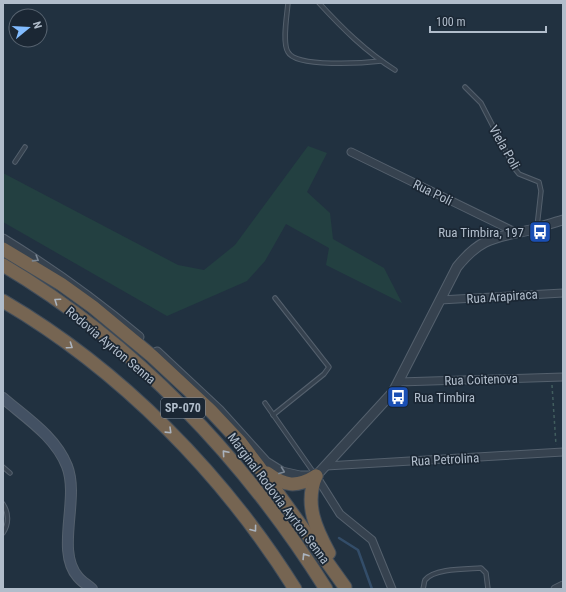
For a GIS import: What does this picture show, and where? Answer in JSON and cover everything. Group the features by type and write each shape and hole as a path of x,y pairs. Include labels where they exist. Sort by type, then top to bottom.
{"highway":[{"name":"Marginal Rodovia Ayrton Senna","path":"3,249 61,284 93,307 152,356 210,410 240,442 346,588"},
{"name":"Rodovia Ayrton Senna","path":"3,265 28,280 76,314 175,400 258,490 301,549 326,589"},
{"name":"Rodovia Ayrton Senna","path":"3,301 23,313 81,354 134,398 180,442 254,530 295,589"},
{"path":"259,467 284,483 296,484 306,482 316,476"},
{"path":"316,476 311,498 313,519 346,588"}],"main road":[{"path":"3,398 49,437 59,450 71,482 72,497 68,550 78,577 92,589"}],"street":[{"name":"Rua Poli","path":"351,152 515,232"},
{"path":"392,589 372,540 340,514 316,476 393,392 457,267 468,253 482,242 499,236 537,228 563,220"},
{"name":"Marginal Rodovia Ayrton Senna","path":"3,239 49,267 96,300 189,380 273,467 288,473 316,476"},
{"name":"Rua Arapiraca","path":"440,300 563,293"},
{"name":"Rua Coitenova","path":"399,382 563,377"},
{"name":"Rua Petrolina","path":"326,466 560,452"},
{"path":"555,589 563,585"}],"lane":[{"path":"288,3 286,45 288,53 292,57 312,62 360,64 381,61"},
{"path":"319,3 350,36 381,61 395,70"},
{"name":"Viela Poli","path":"464,87 481,103 515,168 520,174 539,182 541,191 537,228"},
{"path":"15,162 25,148"},
{"path":"273,415 324,374 328,367 275,298"},
{"path":"265,403 316,476"},
{"path":"3,467 10,473"},
{"path":"3,504 8,514 7,524 3,533"},
{"path":"423,589 424,580 431,574 481,568 486,573 488,589"}],"path":[{"path":"552,377 553,413 560,452"}],"green space":[{"path":"308,146 327,153 307,192 330,213 333,239 384,268 402,303 326,265 329,248 286,224 265,261 247,281 167,316 3,222 3,173 178,265 204,270 235,245"}],"waterway":[{"path":"339,538 358,550 372,589"}],"place":[{"name":"Rua Timbira, 197","path":"540,232"},
{"name":"Rua Timbira","path":"398,397"}]}
